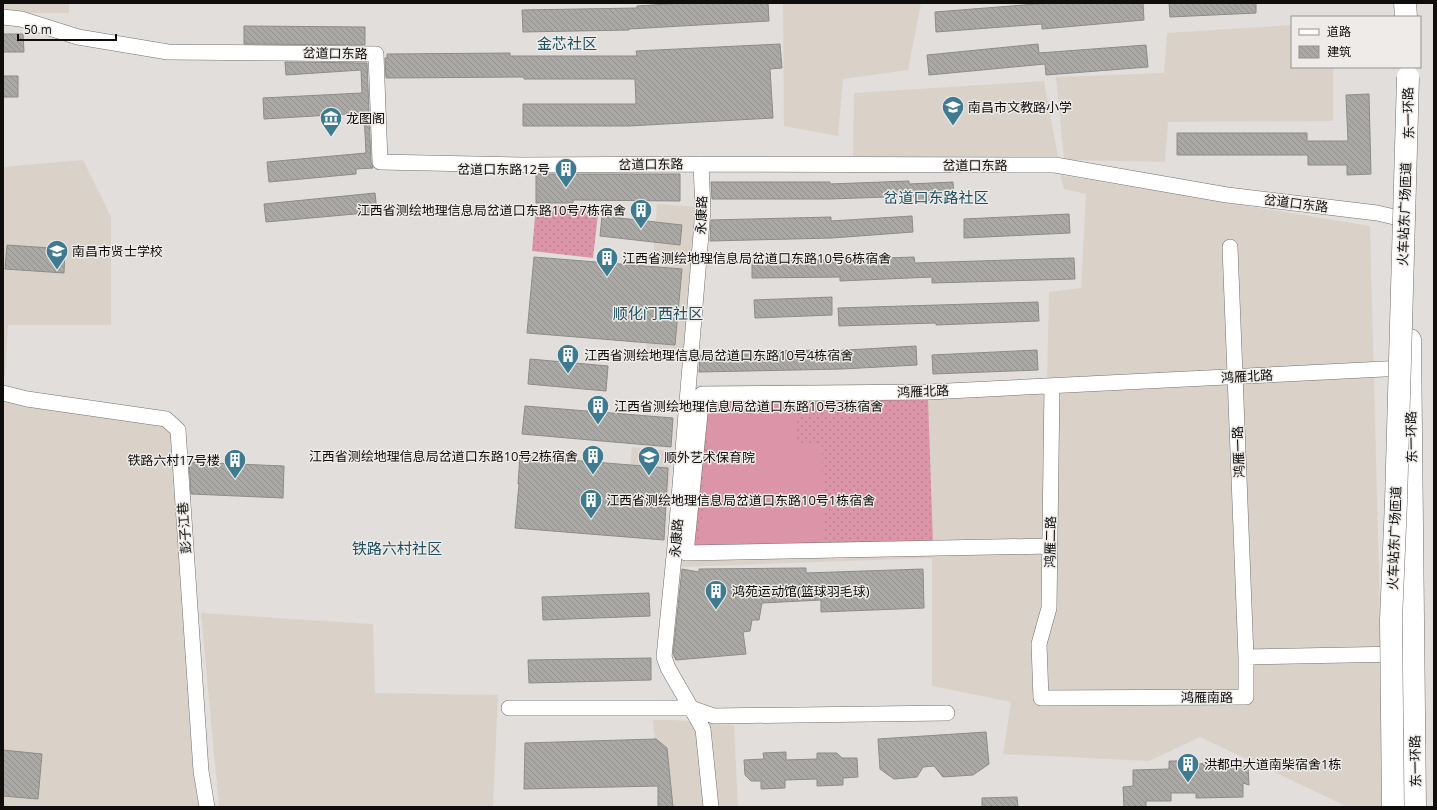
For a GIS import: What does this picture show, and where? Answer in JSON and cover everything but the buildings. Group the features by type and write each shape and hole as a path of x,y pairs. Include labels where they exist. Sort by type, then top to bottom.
{"highway":[{"path":"1405,3 1406,16"},
{"name":"火车站东广场匝道","path":"1393,807 1391,620 1396,502 1408,72"},
{"name":"东一环路","path":"1408,72 1415,807"}],"street":[{"name":"岔道口东路","path":"3,17 21,19 78,37 168,52 376,54 380,162 524,166 701,164 1055,165 1227,195 1377,213 1403,219"},
{"name":"永康路","path":"701,164 703,210 675,546 664,657 668,668 704,729 711,807"},
{"name":"鸿雁一路","path":"1230,247 1246,657"},
{"name":"鸿雁北路","path":"1050,546 686,553 702,394 928,392 1404,368"},
{"name":"鸿雁二路","path":"1041,698 1039,644 1049,608 1052,386"},
{"name":"彭子江巷","path":"3,393 27,399 166,418 178,430 202,771 207,807"},
{"path":"1246,657 1406,654"},
{"name":"鸿雁南路","path":"1041,698 1246,697 1246,657"},
{"path":"510,708 691,708 714,716 947,713"}],"shaded area":[{"path":"3,3 69,3 69,13 3,13"},
{"path":"783,3 921,3 908,70 843,79 838,136 784,126"},
{"path":"1291,25 1291,68 1333,68 1333,121 1168,122 1165,162 1064,160 1056,77 1164,73 1167,33"},
{"name":"南昌市文教路小学","path":"1044,81 1059,162 853,161 854,93"},
{"name":"南昌市贤士学校","path":"83,160 111,217 111,325 8,325 5,376 3,376 3,167"},
{"path":"1060,175 1370,226 1385,807 1348,807 1200,737 1149,761 1003,754 1011,702 932,686 932,558 680,567 696,385 1047,383 1049,292 1081,288 1086,194 1064,189"},
{"path":"657,204 699,207 688,357 646,353"},
{"path":"536,206 599,206 593,258 532,251"},
{"path":"3,398 171,425 200,807 3,807"},
{"path":"707,399 928,399 933,542 692,548"},
{"path":"798,401 797,445 822,444 824,544 700,546 710,405"},
{"name":"顺外艺术保育院","path":"632,447 672,451 667,506 627,503"},
{"path":"201,613 373,624 375,693 498,695 493,807 219,807"},
{"path":"653,720 674,720 734,725 738,807 661,807"}],"place":[{"name":"南昌市文教路小学","path":"953,126"},
{"name":"龙图阁","path":"331,138"},
{"name":"岔道口东路12号","path":"566,188"},
{"name":"江西省测绘地理信息局岔道口东路10号7栋宿舍","path":"641,230"},
{"name":"南昌市贤士学校","path":"57,270"},
{"name":"江西省测绘地理信息局岔道口东路10号6栋宿舍","path":"607,278"},
{"name":"江西省测绘地理信息局岔道口东路10号4栋宿舍","path":"568,374"},
{"name":"江西省测绘地理信息局岔道口东路10号3栋宿舍","path":"598,426"},
{"name":"江西省测绘地理信息局岔道口东路10号2栋宿舍","path":"593,476"},
{"name":"顺外艺术保育院","path":"649,476"},
{"name":"铁路六村17号楼","path":"235,480"},
{"name":"江西省测绘地理信息局岔道口东路10号1栋宿舍","path":"591,520"},
{"name":"鸿苑运动馆(篮球羽毛球)","path":"716,610"},
{"name":"洪都中大道南柴宿舍1栋","path":"1188,784"}],"district":[{"name":"金芯社区","path":"567,44"},
{"name":"岔道口东路社区","path":"936,198"},
{"name":"顺化门西社区","path":"658,314"},
{"name":"铁路六村社区","path":"397,549"}]}
